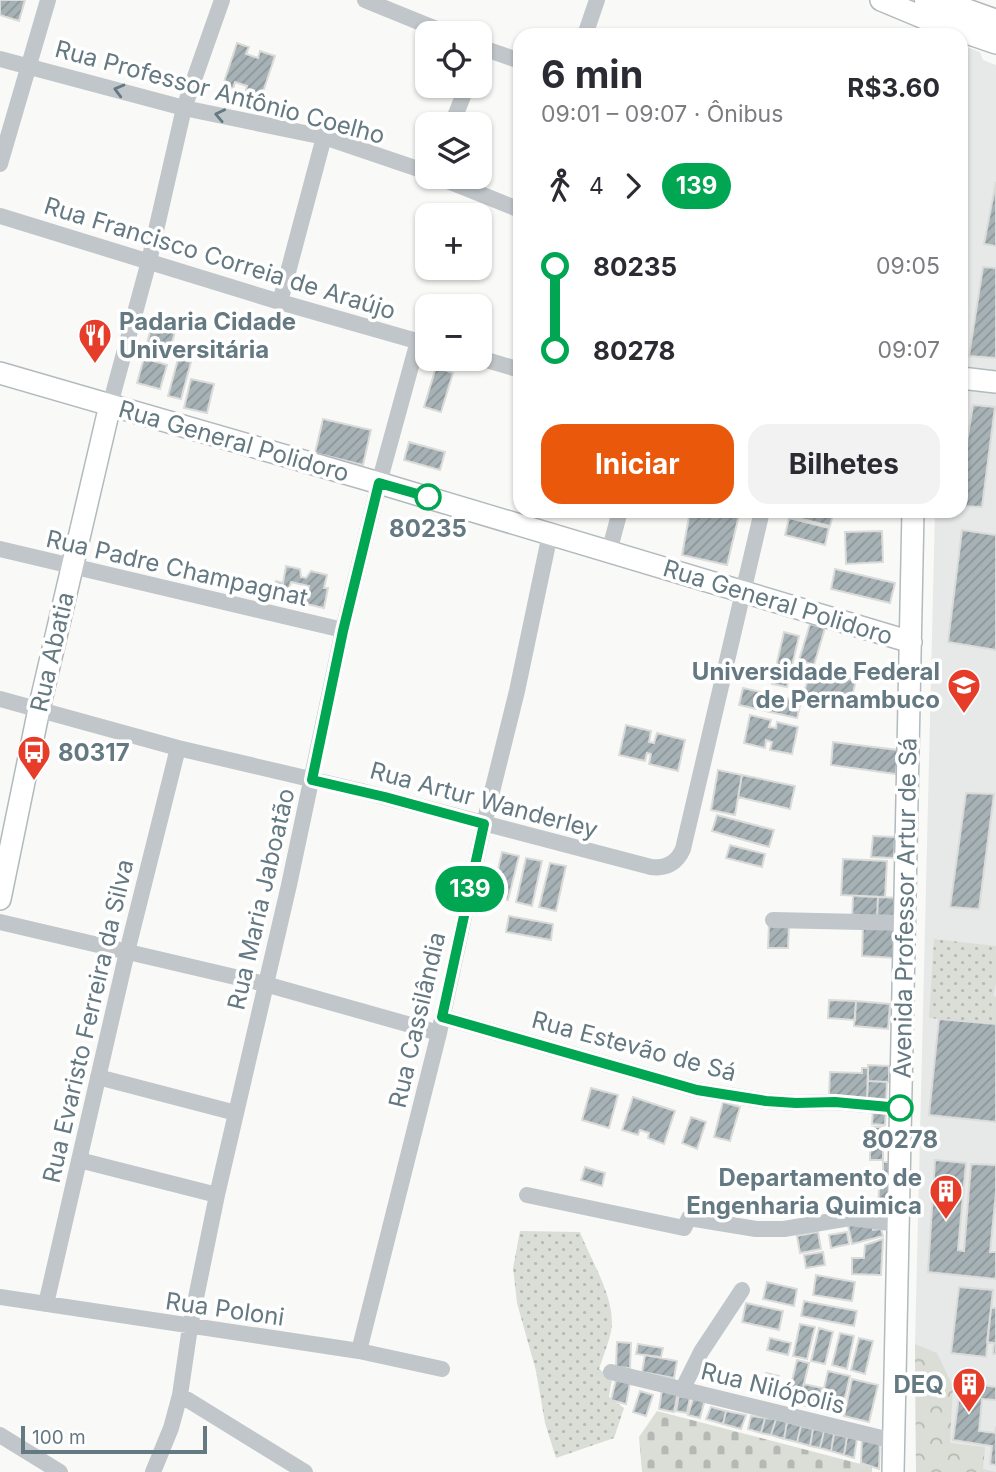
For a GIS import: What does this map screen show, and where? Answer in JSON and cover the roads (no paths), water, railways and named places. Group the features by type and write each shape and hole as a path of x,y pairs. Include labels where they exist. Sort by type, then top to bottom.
{"highway":[{"path":"930,14 996,24"}],"street":[{"path":"0,164 48,0"},
{"path":"110,405 149,261 184,107 222,0"},
{"path":"365,0 391,5 422,21"},
{"path":"587,28 597,0"},
{"path":"881,0 930,14 962,28"},
{"path":"968,31 996,43"},
{"path":"492,53 513,59"},
{"name":"Rua Professor Antônio Coelho","path":"0,58 184,107 324,137 415,168"},
{"path":"280,302 324,137"},
{"path":"468,189 513,207"},
{"name":"Rua Francisco Correia de Araújo","path":"0,216 280,302 415,340"},
{"path":"492,362 513,368"},
{"name":"Rua Maria Jaboatão","path":"153,1472 171,1428 180,1395 190,1327 217,1195 312,780 343,631 379,483 415,368"},
{"name":"Rua General Polidoro","path":"0,373 911,642"},
{"path":"968,379 996,382"},
{"name":"Rua Abatia","path":"0,899 39,709 110,405"},
{"path":"609,552 618,518"},
{"path":"743,591 760,518"},
{"name":"Avenida Professor Artur de Sá","path":"893,1472 913,518"},
{"name":"Rua Cassilândia","path":"359,1351 440,1025 551,534"},
{"name":"Rua Padre Champagnat","path":"0,549 343,631"},
{"name":"Rua Artur Wanderley","path":"0,699 178,748 385,797 651,867 671,864 683,849 743,591"},
{"name":"Rua Evaristo Ferreira da Silva","path":"46,1304 127,952 178,748"},
{"path":"773,920 906,923"},
{"name":"Rua Estevão de Sá","path":"0,922 440,1025 697,1090 766,1101 835,1102 900,1108"},
{"path":"98,1077 236,1113"},
{"path":"79,1160 217,1195"},
{"path":"527,1195 684,1228 689,1218 756,1229 784,1229 850,1218 898,1224"},
{"path":"682,1390 701,1353 743,1290"},
{"name":"Rua Poloni","path":"0,1297 359,1351 442,1368"},
{"name":"Rua Nilópolis","path":"611,1372 894,1441"},
{"path":"180,1395 306,1472"},
{"path":"0,1435 60,1472"}],"place":[{"name":"Padaria Cidade Universitária","path":"95,365"},
{"name":"80235","path":"428,497"},
{"name":"Universidade Federal de Pernambuco","path":"964,715"},
{"name":"80317","path":"34,782"},
{"name":"80278","path":"900,1108"},
{"name":"Departamento de Engenharia Quimica","path":"946,1221"},
{"name":"DEQ","path":"969,1414"}]}
